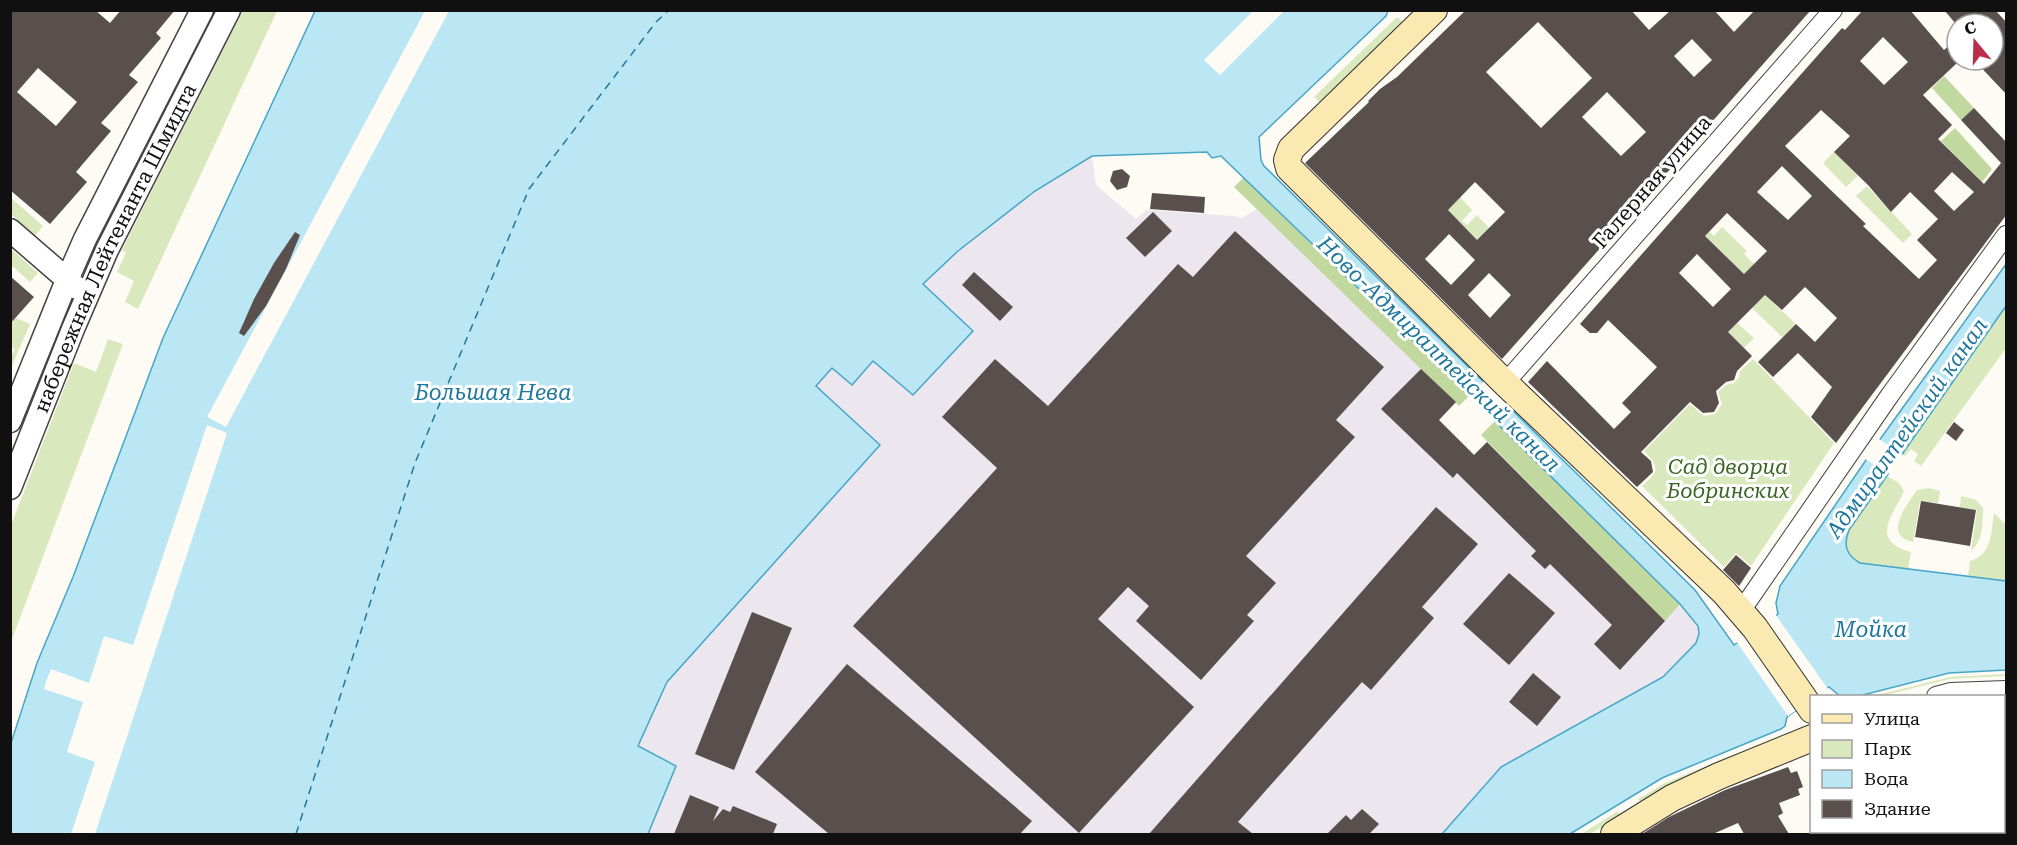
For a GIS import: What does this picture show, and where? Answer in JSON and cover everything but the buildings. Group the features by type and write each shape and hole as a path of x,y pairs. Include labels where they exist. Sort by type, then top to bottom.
{"main road":[{"path":"1434,10 1291,149 1287,156 1287,164 1292,172 1505,383 1716,584 1748,619 1809,707"},
{"path":"1614,834 1672,798 1810,739"}],"street":[{"name":"набережная Лейтенанта Шмидта","path":"10,421 85,239 202,10"},
{"name":"набережная Лейтенанта Шмидта","path":"10,488 107,250 229,10"},
{"name":"Галерная улица","path":"1505,383 1833,10"},
{"path":"10,230 87,297"},
{"path":"1748,619 1859,439 2007,235"},
{"path":"1940,695 1951,692 2007,690"}],"shaded area":[{"path":"1092,156 1096,185 1136,219 1147,210 1242,218 1257,209 1456,402 1439,420 1474,454 1487,442 1664,621 1680,604 1698,626 1699,634 1696,643 1663,677 1501,767 1442,834 648,834 676,766 638,747 667,682 879,445 815,386 832,368 852,385 873,361 913,394 922,284 958,251 1035,191"}],"green space":[{"path":"243,10 277,11 138,309 125,302 134,281 117,272 126,253 122,250"},
{"path":"1397,17 1405,24 1322,104 1314,97"},
{"path":"1944,76 1974,108 1961,120 1932,88"},
{"path":"1955,128 1992,169 1982,182 1941,141"},
{"path":"1834,152 1858,176 1846,187 1823,163"},
{"path":"1243,178 1469,396 1459,406 1234,187"},
{"path":"1867,186 1912,234 1903,243 1856,196"},
{"path":"1460,197 1472,210 1462,221 1467,225 1477,215 1489,228 1477,240 1448,210"},
{"path":"11,198 43,226 35,236 11,214"},
{"path":"1722,227 1747,251 1744,254 1754,264 1744,274 1705,236 1709,231 1714,236"},
{"path":"11,249 38,273 30,282 11,265"},
{"path":"1765,295 1796,324 1782,337 1752,308"},
{"path":"2006,306 2006,348 1921,466 1914,461 1918,454 1911,449 1905,456 1902,454"},
{"path":"15,318 30,324 11,368 11,355 15,350 11,346 11,324"},
{"path":"1737,323 1754,338 1744,348 1728,332"},
{"path":"108,339 123,344 11,642 11,525 74,363 96,372"},
{"name":"Сад дворца Бобринских","path":"1753,359 1834,443 1751,566 1736,553 1724,567 1642,486 1652,477 1655,469 1653,461 1644,451 1690,404 1704,416 1715,414 1722,404 1718,392 1726,385 1734,383 1740,371"},
{"path":"1495,421 1680,604 1665,621 1481,435"},
{"path":"1887,476 1899,483 1904,491 1890,518 1887,534 1890,541 1898,547 1911,552 1908,569 1862,564 1851,558 1846,549 1848,532"},
{"path":"1928,488 1940,491 1938,503 1920,501 1913,542 1904,539 1898,527 1903,511 1917,490"},
{"path":"1961,496 1976,500 1983,508 1980,537 1971,550 1977,510 1960,507"},
{"path":"1994,513 2006,525 2006,581 1968,577 1970,561 1983,554 1989,542"},
{"path":"2006,674 2006,676 1950,679 1886,695 1877,695 1950,677"},
{"path":"1781,735 1782,737 1642,804 1590,834 1581,834 1618,811 1620,814 1640,802 1638,799 1665,783"}],"water":[{"name":"Большая Нева","path":"315,11 1388,11 1386,16 1259,137 1261,160 1264,166 1695,590 1734,645 1778,614 1776,603 1780,586 1881,438 2006,264 2006,306 1849,530 1846,545 1852,557 1860,563 2006,581 2006,670 1949,673 1863,695 1839,695 1829,687 1818,695 1810,695 1810,701 1787,717 1785,726 1781,729 1662,778 1570,834 1442,834 1501,767 1663,677 1696,643 1699,634 1698,626 1680,604 1436,363 1221,156 1212,158 1207,152 1092,156 1035,191 958,251 923,284 973,331 913,395 873,361 852,385 832,368 816,386 880,445 667,682 638,746 676,766 648,834 11,834 11,743 37,663 73,577 163,338"}],"pier":[{"path":"1254,10 1284,11 1220,75 1204,60"},
{"path":"425,11 449,11 226,427 207,417"},
{"path":"1485,380 1510,405 1493,423 1467,398"},
{"path":"207,425 227,433 95,834 71,834 95,762 67,752 83,702 44,689 47,679 51,669 89,683 104,636 133,645"},
{"path":"1879,439 1904,456 1891,475 1865,459"},
{"path":"1775,614 1828,689 1819,695 1810,695 1810,701 1788,716 1736,641"}],"ferry route":[{"path":"296,834 415,463 529,189 656,22 669,10"}],"water label":[{"name":"Ново-Адмиралтейский канал","path":"1439,354"},
{"name":"Адмиралтейский канал","path":"1907,428"},
{"name":"Мойка","path":"1871,629"}]}
